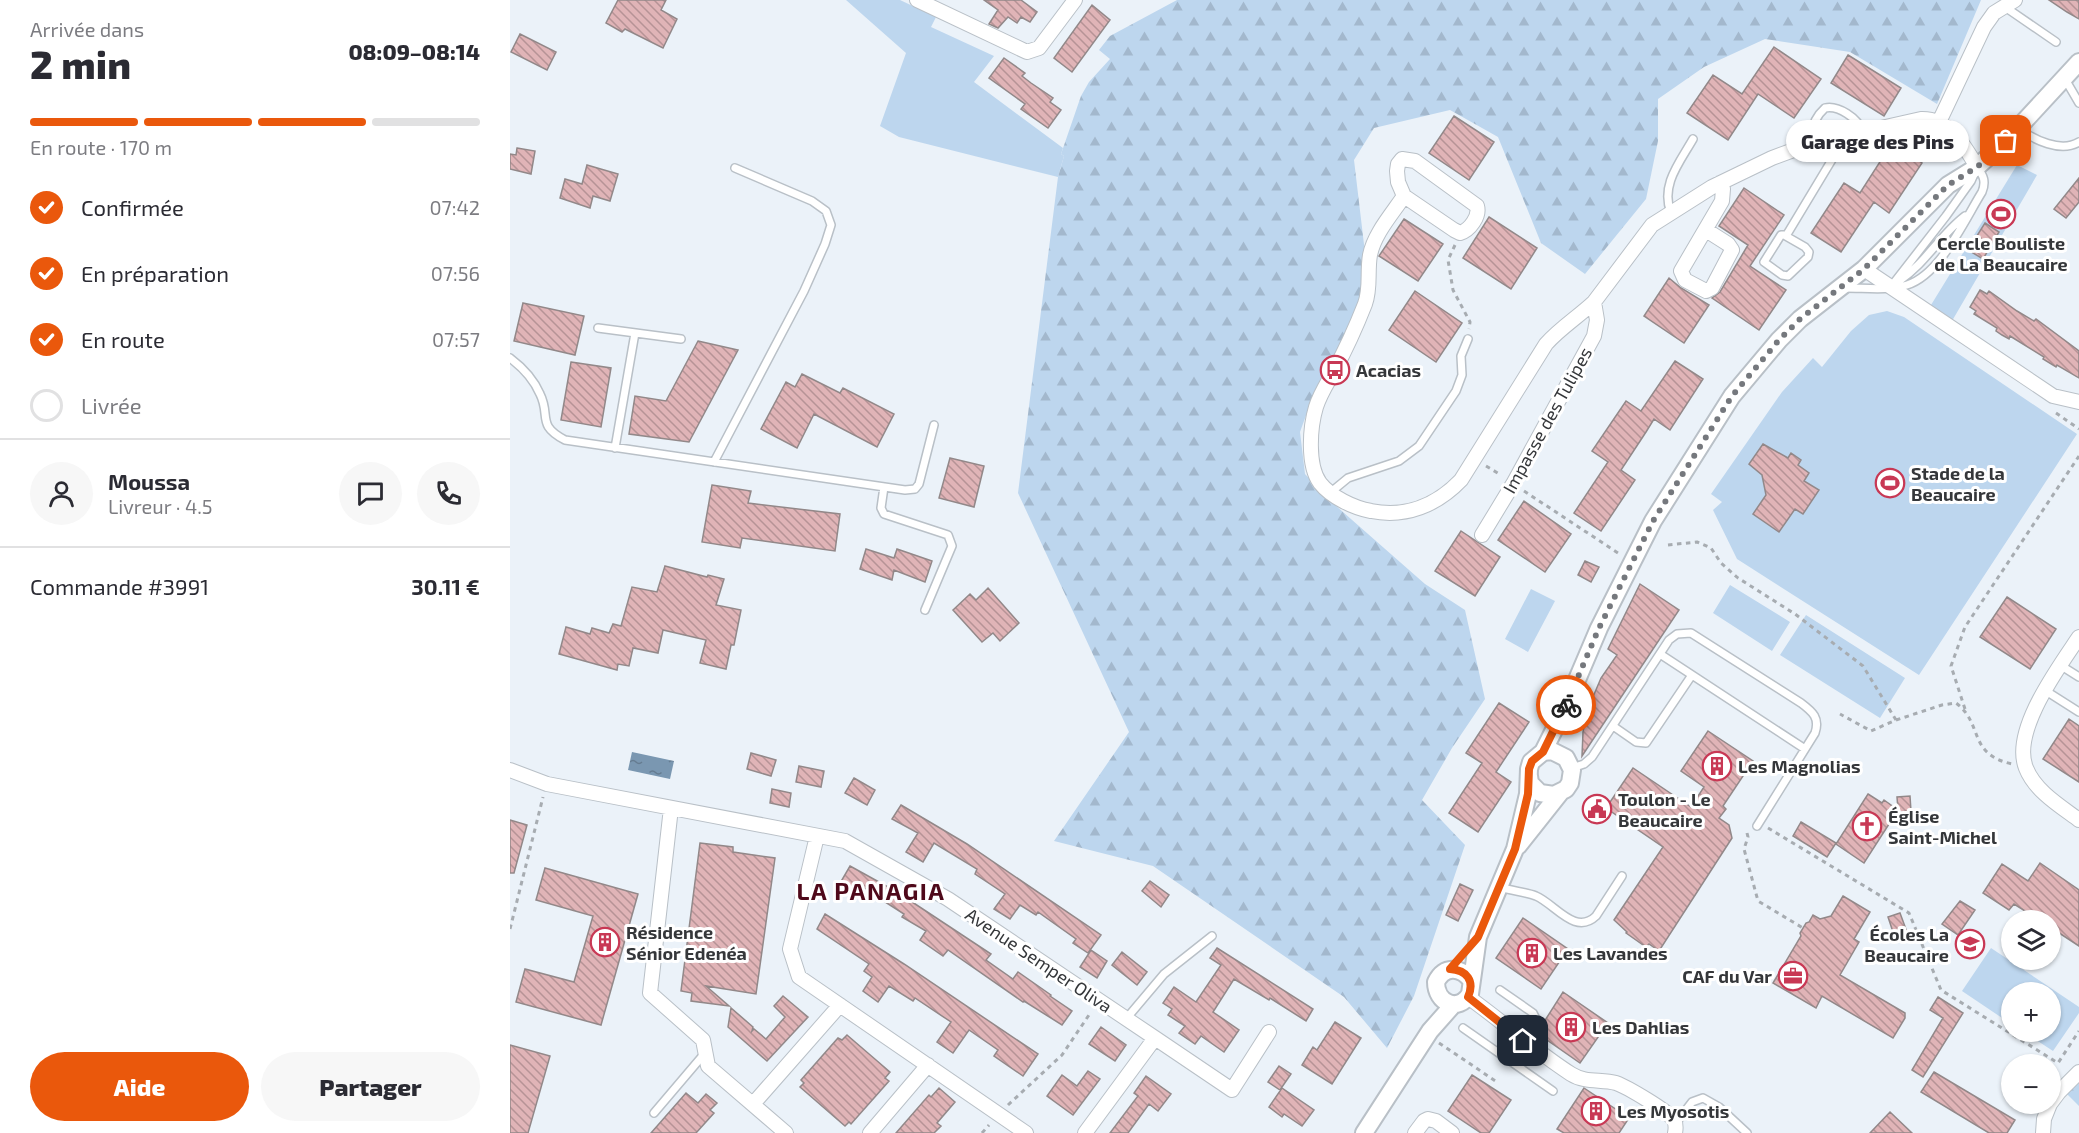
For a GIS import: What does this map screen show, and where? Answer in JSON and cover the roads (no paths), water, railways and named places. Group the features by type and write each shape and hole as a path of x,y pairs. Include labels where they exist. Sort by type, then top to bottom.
{"street":[{"path":"917,0 1027,52 1039,48 1075,0"},
{"path":"1939,122 1984,27 1994,13 2010,3"},
{"path":"1364,1133 1429,1033 1464,994 1478,937 1515,849 1528,794 1528,776 1532,762 1543,752 1565,708 1599,628 1632,562 1673,488 1732,396 1793,326 1864,269 1948,185 1977,167 2018,128 2079,62"},
{"path":"1404,196 1373,245 1370,257 1368,297 1351,338 1316,406 1311,433 1314,469 1320,483 1347,503 1363,510 1380,513 1420,509 1455,487 1546,344 1594,302 1652,225 1720,183 1772,158 1814,143 1921,119 1939,122 1956,135 1977,167"},
{"path":"1402,159 1408,159 1415,161 1478,206 1478,215 1466,231 1460,233 1404,196 1398,182 1398,164 1402,159"},
{"path":"1706,230 1722,201 1723,189 1720,183"},
{"path":"1864,269 2053,396 2079,402"},
{"name":"Impasse des Tulipes","path":"1482,535 1513,484 1594,336 1597,325 1594,302"},
{"path":"2079,638 2060,665 2032,717 2023,746 2026,768 2045,793 2079,820"},
{"path":"1561,754 1560,744 1565,708"},
{"path":"1515,849 1570,783 1572,768 1566,758 1552,751 1543,752"},
{"name":"Avenue Semper Oliva","path":"510,770 547,784 845,841 948,899 1232,1090 1269,1032"},
{"path":"1528,776 1530,783 1540,793 1554,795 1560,793"},
{"path":"671,808 650,993 703,1040 708,1066 786,1133"},
{"path":"817,836 790,948 799,978 1026,1133"},
{"path":"1429,1033 1438,996 1436,982 1439,976 1450,969 1478,937"},
{"path":"1450,969 1459,969 1466,974 1464,994"},
{"path":"1438,996 1445,1002 1464,994"},
{"path":"1464,994 1523,1041 1573,1075 1589,1081 1615,1083 1634,1092 1669,1114 1675,1128"},
{"path":"753,1104 840,1005"},
{"path":"1086,1133 1155,1038"},
{"path":"870,1133 928,1065"},
{"path":"2061,1090 2079,1072"},
{"path":"2043,1133 2046,1114"},
{"path":"1415,1133 1428,1119 1452,1133"}],"lane":[{"path":"2010,3 2056,42"},
{"path":"2064,78 2079,103"},
{"path":"1814,143 1811,128 1815,119 1825,108 1838,109 1858,123 1862,131"},
{"path":"2018,128 2029,136 2061,146 2072,146 2079,142"},
{"path":"1786,236 1839,148 1839,136"},
{"path":"1671,213 1667,200 1668,184 1693,139"},
{"path":"1839,288 1890,288 1908,285 1924,276 1952,243 1985,184 1983,175 1977,167 1971,181 1890,288"},
{"path":"714,462 775,348 825,244 831,225 826,211 812,201 735,168"},
{"path":"1783,234 1786,236 1805,247 1809,255 1792,274 1785,276 1764,262 1778,237 1783,234"},
{"path":"598,328 681,339"},
{"path":"615,448 634,333"},
{"path":"1331,492 1348,478 1399,461 1419,446 1456,391 1462,375 1461,356 1468,339"},
{"path":"510,358 534,382 542,396 546,424 553,434 565,440 615,448 884,487 915,489 919,484 934,425"},
{"path":"884,487 881,508 884,514 948,535 952,546 926,610"},
{"path":"1572,768 1588,761 1674,635 1691,633 1814,713 1817,723 1815,733 1758,824"},
{"path":"1660,654 1805,749"},
{"path":"2060,665 2079,677"},
{"path":"1612,726 1643,745 1692,675"},
{"path":"2046,691 2079,712"},
{"path":"1500,887 1538,897 1570,920 1578,923 1588,922 1600,911 1622,876"},
{"path":"1126,1019 1164,974 1212,936"},
{"path":"1500,990 1535,1016 1534,1025 1510,1061"},
{"path":"1463,1028 1553,1091"},
{"path":"654,1113 706,1052"},
{"path":"1675,1128 1692,1102 1703,1098 1719,1107 1747,1133"}],"water":[{"path":"632,752 674,761 670,779 628,770"}],"place":[{"name":"Garage des Pins","path":"2006,141"},
{"name":"Cercle Bouliste de La Beaucaire","path":"2001,214"},
{"name":"Acacias","path":"1335,370"},
{"name":"Stade de la Beaucaire","path":"1890,483"},
{"name":"Les Magnolias","path":"1717,766"},
{"name":"Toulon - Le Beaucaire","path":"1597,809"},
{"name":"Église Saint-Michel","path":"1867,826"},
{"name":"Résidence Sénior Edenéa","path":"605,942"},
{"name":"Écoles La Beaucaire","path":"1970,944"},
{"name":"Les Lavandes","path":"1532,953"},
{"name":"CAF du Var","path":"1793,976"},
{"name":"Les Dahlias","path":"1571,1027"},
{"name":"Les Myosotis","path":"1596,1111"}],"district":[{"name":"LA PANAGIA","path":"871,890"}]}
